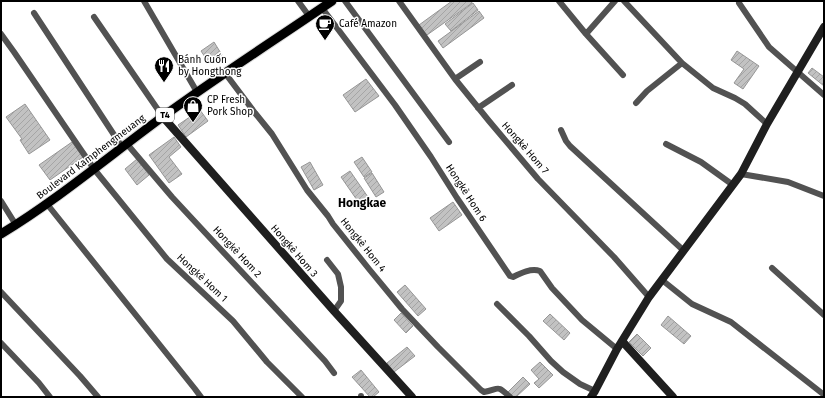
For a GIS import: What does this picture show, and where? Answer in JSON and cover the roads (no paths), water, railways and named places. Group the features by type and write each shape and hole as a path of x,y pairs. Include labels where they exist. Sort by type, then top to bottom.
{"main road":[{"name":"Boulevard Kamphengmeuang","path":"1,234 47,204 124,145 197,92 332,1"}],"street":[{"path":"144,1 197,92"},
{"path":"298,1 309,16"},
{"path":"345,1 450,142"},
{"name":"Hongkè Hom 7","path":"399,1 455,79 478,108 538,179 614,256 649,297"},
{"path":"558,1 623,75"},
{"path":"586,34 615,1"},
{"path":"624,1 682,63 713,88 745,104 767,124"},
{"path":"739,3 769,47 824,95"},
{"name":"Hongkè Hom 6","path":"322,8 432,157 457,198 510,276 513,277 526,271 540,271 552,288 582,320 620,345"},
{"name":"Hongkè Hom 2","path":"34,13 124,145 334,372"},
{"path":"94,17 163,117"},
{"path":"497,304 563,372 593,394 649,297 741,174 767,124 824,28"},
{"name":"Hongkè Hom 1","path":"1,34 94,169 167,259 233,321 267,362 302,397"},
{"path":"455,79 480,62"},
{"path":"636,103 647,91 682,63"},
{"name":"Hongkè Hom 4","path":"225,73 272,134 307,190 402,309 480,390 484,392 499,388 510,397"},
{"path":"478,108 512,85"},
{"name":"Hongkè Hom 3","path":"163,117 334,312 412,397"},
{"path":"561,130 570,146 683,250"},
{"path":"666,144 701,162 733,185"},
{"path":"741,174 788,182 824,196"},
{"path":"1,201 16,225"},
{"path":"47,204 201,397"},
{"path":"327,260 338,274 341,287 341,300 334,312"},
{"path":"772,268 824,315"},
{"path":"662,280 692,304 731,322 823,395"},
{"path":"1,292 98,397"},
{"path":"1,343 39,383 50,397"},
{"path":"620,345 673,397"}],"place":[{"name":"Café Amazon","path":"325,41"},
{"name":"Bánh Cuốn by Hongthong","path":"164,83"},
{"name":"CP Fresh Pork Shop","path":"193,123"}],"district":[{"name":"Hongkae","path":"362,203"}]}
